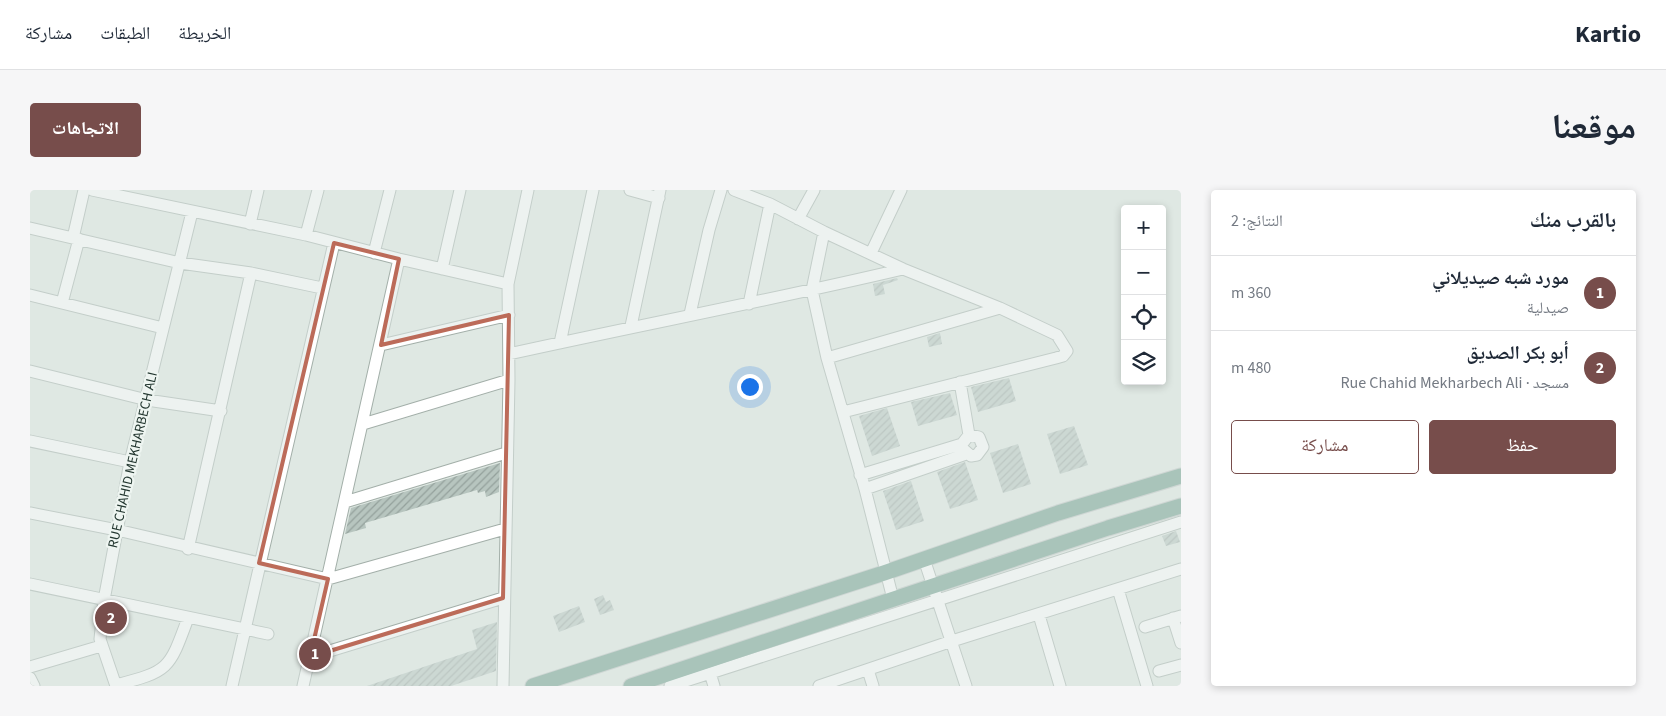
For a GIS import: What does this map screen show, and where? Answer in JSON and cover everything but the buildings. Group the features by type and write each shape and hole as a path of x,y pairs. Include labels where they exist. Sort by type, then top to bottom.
{"main road":[{"path":"533,686 884,573 1058,513 1181,476"},
{"path":"631,686 1108,528 1181,506"}],"street":[{"path":"62,302 84,190"},
{"path":"92,190 114,192 192,212 306,235 508,284"},
{"path":"250,224 258,190"},
{"path":"306,235 318,190"},
{"path":"374,253 390,190"},
{"path":"442,269 460,190"},
{"path":"503,686 503,598 509,380 508,284 528,190"},
{"path":"560,343 593,190"},
{"path":"630,190 659,194 631,326"},
{"path":"690,314 709,230 721,190"},
{"path":"734,190 770,204 824,232 903,268 1000,308 1057,335 1067,351 1064,356 843,412"},
{"path":"798,220 814,190"},
{"path":"871,253 902,190"},
{"path":"749,304 770,204"},
{"name":"RUE CHAHID MEKHARBECH ALI","path":"116,686 101,646 100,630 104,600 130,462 147,400 192,212"},
{"path":"30,228 180,263 250,273 322,288"},
{"path":"824,232 812,290 827,358 865,489 884,573 893,599"},
{"path":"232,686 322,288 334,243"},
{"path":"303,686 399,259"},
{"path":"509,354 631,326 749,304 903,268"},
{"path":"188,549 221,411 250,273"},
{"path":"30,295 163,328"},
{"path":"827,358 1000,308"},
{"path":"381,345 509,315"},
{"path":"31,374 147,400 221,411"},
{"path":"363,424 509,380"},
{"path":"960,382 966,444"},
{"path":"30,441 130,462"},
{"path":"860,475 966,444"},
{"path":"865,489 966,444"},
{"path":"345,502 506,454"},
{"path":"30,513 117,530 188,549 328,579 505,529"},
{"path":"670,686 1181,522"},
{"path":"924,559 966,686"},
{"path":"819,686 952,640 1039,615 1181,569"},
{"path":"30,584 268,634"},
{"path":"1118,589 1147,686"},
{"path":"310,657 503,598"},
{"path":"1039,615 1060,686"},
{"path":"1145,627 1177,617 1181,643"},
{"path":"116,686 152,676 169,664 188,618"},
{"path":"30,667 101,646"},
{"path":"1159,671 1181,665"},
{"path":"868,670 874,686"},
{"path":"710,673 714,686"},
{"path":"30,678 34,686"}],"highlighted area":[{"path":"334,243 399,259 381,345 509,315 503,598 310,657 328,579 259,563"}],"place":[{"name":"أبو بكر الصديق","path":"111,618"},
{"name":"مورد شبه صيديلاني","path":"315,654"}]}
